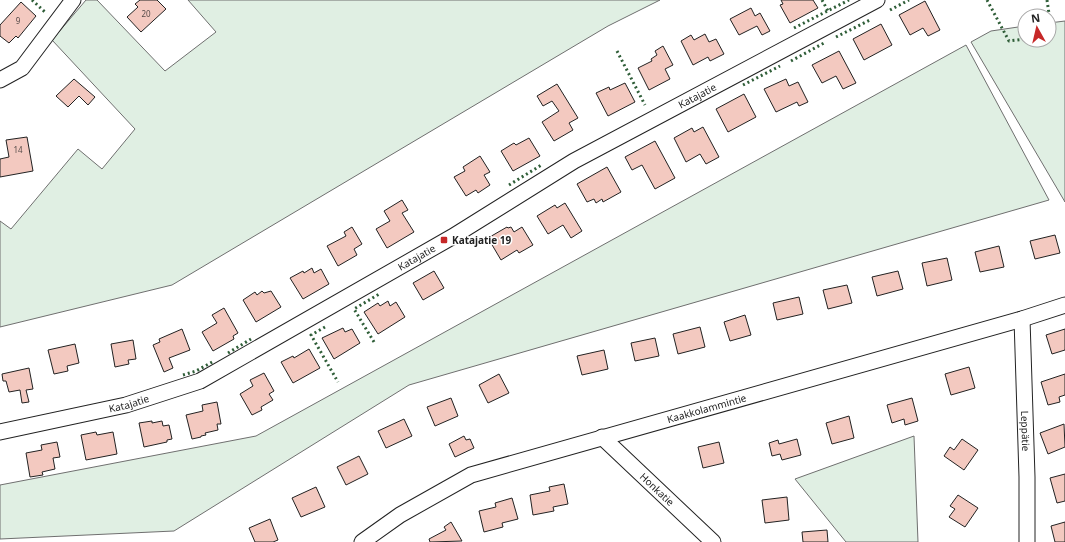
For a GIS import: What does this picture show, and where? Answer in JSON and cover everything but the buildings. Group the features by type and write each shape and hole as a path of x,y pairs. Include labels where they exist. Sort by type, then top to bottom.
{"street":[{"path":"0,80 22,68 73,0"},
{"name":"Katajatie","path":"0,432 126,405 200,380 452,237 574,161 877,0"},
{"name":"Kaakkolammintie","path":"362,542 400,515 471,475 1022,319 1065,305"},
{"name":"Leppätie","path":"1022,319 1027,477 1027,542"},
{"name":"Honkatie","path":"602,437 713,542"}],"green space":[{"path":"86,0 97,0 165,71 216,32 188,0 660,0 608,26 172,285 0,327 0,221 11,229 78,149 102,169 135,129 52,40"},
{"path":"1065,21 1065,202 971,42 991,31 1017,27 1017,48 1057,48 1057,22"},
{"path":"966,45 1049,200 409,385 174,531 0,539 0,485 256,436"},
{"path":"914,436 918,542 846,542 795,479"}],"hedge":[{"path":"32,0 46,13"},
{"path":"822,0 828,11"},
{"path":"794,28 849,0"},
{"path":"890,10 909,0"},
{"path":"987,0 1009,41 1017,40"},
{"path":"1047,0 1048,8"},
{"path":"836,37 870,20"},
{"path":"791,61 824,43"},
{"path":"617,51 645,105"},
{"path":"743,85 780,66"},
{"path":"509,185 543,164"},
{"path":"374,342 354,309 381,293"},
{"path":"325,327 311,335 338,382"},
{"path":"228,353 251,339"},
{"path":"183,375 196,371 214,361"}],"place":[{"name":"Katajatie 19","path":"444,240"}]}
